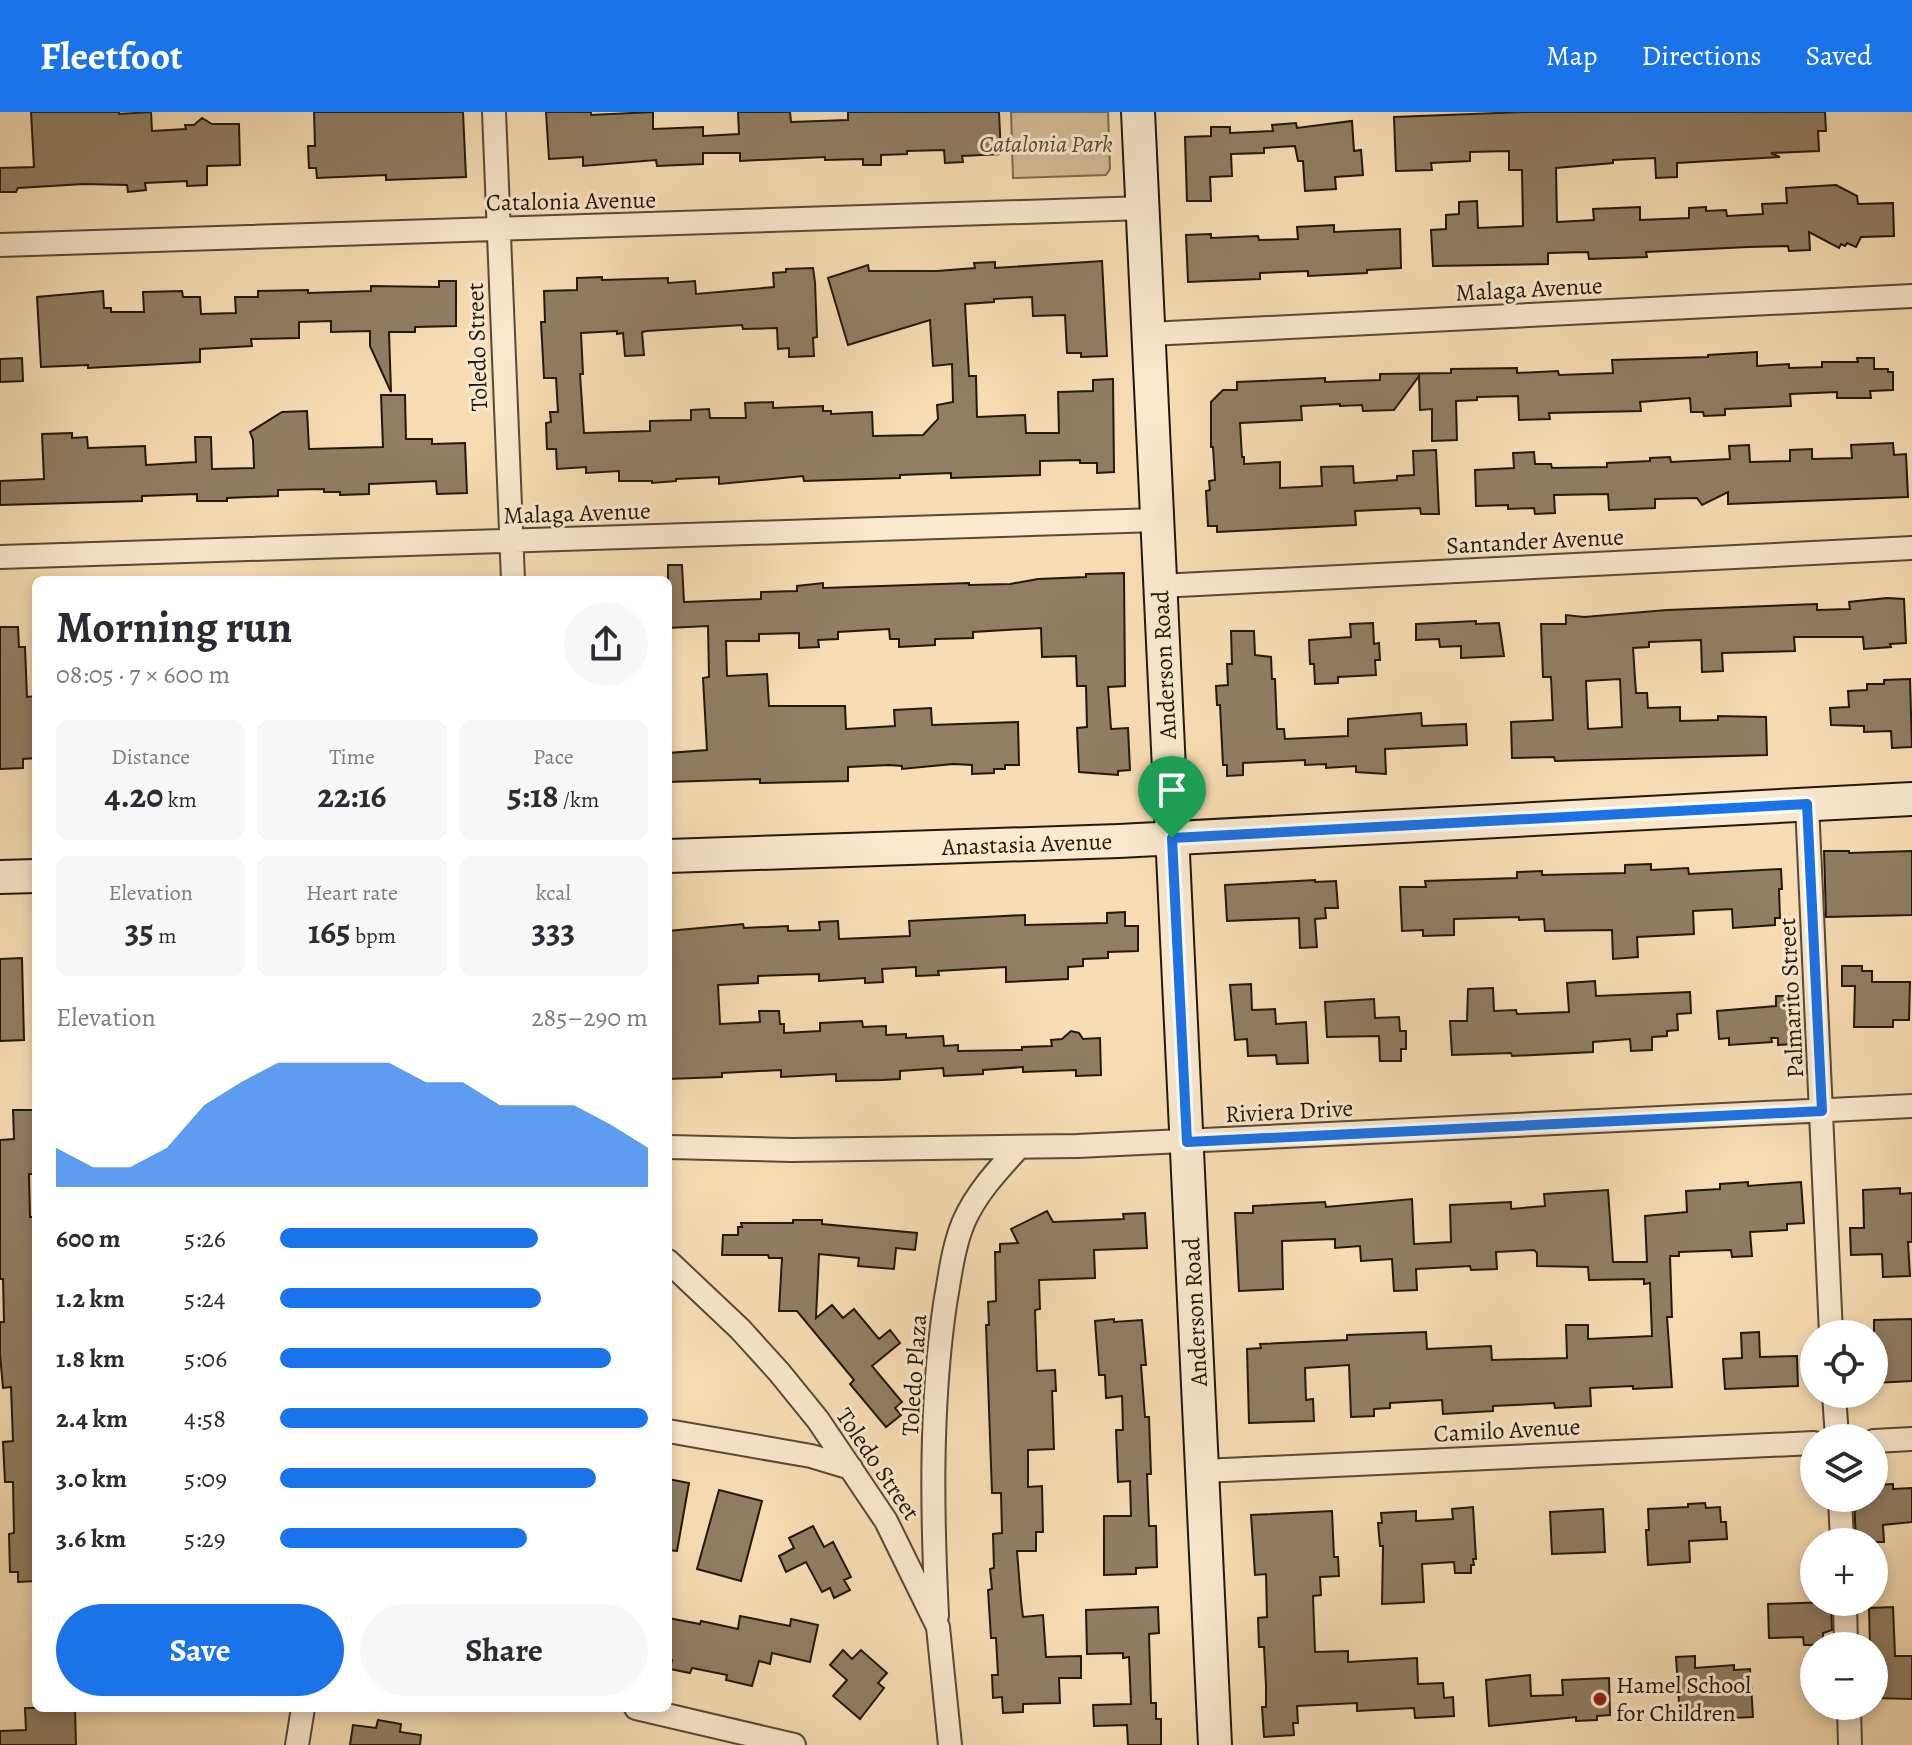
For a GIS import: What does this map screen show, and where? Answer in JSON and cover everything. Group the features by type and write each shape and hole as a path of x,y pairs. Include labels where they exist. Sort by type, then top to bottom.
{"street":[{"name":"Toledo Street","path":"494,112 513,576"},
{"name":"Anderson Road","path":"1138,112 1215,1745"},
{"name":"Catalonia Avenue","path":"0,245 1144,208"},
{"name":"Malaga Avenue","path":"1149,334 1912,296"},
{"name":"Malaga Avenue","path":"0,557 1157,520"},
{"name":"Santander Avenue","path":"1160,586 1912,548"},
{"name":"Anastasia Avenue","path":"672,856 1172,838 1912,799"},
{"name":"Palmarito Street","path":"1807,804 1830,1320"},
{"path":"0,877 32,876"},
{"name":"Riviera Drive","path":"672,1147 792,1150 1187,1142 1912,1106"},
{"name":"Toledo Plaza","path":"938,1627 934,1519 936,1396 949,1284 955,1249 965,1219 981,1192 1019,1147"},
{"name":"Toledo Street","path":"672,1265 755,1344 818,1420 895,1536 938,1627 950,1745"},
{"path":"672,1432 811,1456 851,1468"},
{"path":"1888,1440 1912,1439"},
{"name":"Camilo Avenue","path":"1203,1471 1800,1444"},
{"path":"297,1745 302,1712"},
{"path":"653,1712 794,1745"},
{"path":"1849,1720 1850,1745"}],"green space":[{"name":"Catalonia Park","path":"1011,112 1108,112 1110,169 1106,175 1013,178"}],"building":[{"path":"31,112 151,112 152,131 186,129 185,125 194,125 202,118 212,124 239,124 240,165 207,166 207,185 187,186 187,181 145,183 146,190 128,192 127,185 84,184 0,192 0,168 34,167"},
{"path":"314,112 463,112 466,177 386,180 386,175 317,178 316,168 309,168 308,146 315,146"},
{"path":"546,112 591,112 591,115 653,112 653,129 703,127 703,136 739,134 738,112 790,112 791,122 848,120 848,112 999,112 1001,154 962,156 963,162 945,163 944,150 907,151 907,154 881,155 881,165 863,165 863,159 825,160 825,157 740,161 740,153 703,153 703,164 657,166 656,160 583,166 583,157 549,159"},
{"path":"1524,112 1825,112 1826,131 1818,131 1819,151 1771,153 1780,157 1677,163 1677,177 1656,178 1655,158 1556,168 1557,222 1594,220 1593,209 1640,207 1640,220 1689,218 1689,208 1706,207 1706,211 1726,210 1727,216 1763,214 1762,204 1787,203 1786,188 1836,185 1857,196 1858,204 1893,203 1894,236 1861,237 1856,247 1847,243 1839,248 1809,232 1810,250 1789,251 1788,246 1748,247 1646,252 1647,257 1589,259 1588,252 1548,253 1548,264 1433,266 1431,230 1446,229 1446,215 1459,214 1459,202 1477,201 1478,228 1523,226 1522,170 1509,170 1509,151 1470,152 1470,161 1431,163 1432,170 1396,171 1394,117"},
{"path":"1352,121 1354,151 1361,150 1363,175 1335,177 1336,189 1305,191 1303,161 1298,161 1295,146 1264,148 1264,153 1231,154 1232,176 1210,177 1211,201 1187,201 1185,137 1211,136 1211,127 1230,127 1230,133 1273,131 1272,125 1296,123 1297,128"},
{"path":"1334,225 1334,232 1400,229 1401,268 1308,276 1308,271 1260,273 1260,279 1188,282 1186,235 1298,239 1297,227"},
{"path":"1102,261 1107,356 1081,357 1081,353 1067,353 1065,315 1033,316 1032,297 994,299 994,302 965,304 969,376 976,376 977,417 1025,415 1026,433 1059,433 1058,392 1093,391 1093,380 1113,379 1114,472 1097,473 1097,463 1080,463 1080,460 1040,461 1040,475 951,478 951,473 804,481 803,476 719,484 719,477 652,483 619,481 619,471 586,473 586,467 557,469 556,449 547,449 546,423 551,422 550,412 558,412 556,378 544,378 541,322 545,322 544,291 577,290 577,278 668,278 668,283 695,281 696,294 774,287 773,273 786,272 786,269 813,268 815,282 817,337 813,338 814,356 789,357 789,348 778,349 777,328 743,329 742,325 647,331 642,332 644,355 625,356 623,333 581,333 584,433 650,431 650,421 691,420 691,410 709,409 710,418 746,418 745,403 773,402 773,408 823,406 823,411 831,411 831,414 872,412 873,436 923,435 938,419 937,405 953,402 952,364 933,366 930,320 848,345 828,278 868,265 869,271 937,271 975,268 974,263 995,262 995,268"},
{"path":"439,281 456,281 456,326 415,327 415,332 389,332 391,392 370,346 370,331 331,332 331,321 299,322 299,338 251,339 252,346 200,349 200,362 88,368 88,365 41,367 37,297 103,291 104,308 111,308 111,312 144,312 143,292 182,291 183,297 200,297 201,314 236,313 235,297 258,297 258,291 371,291 371,286 439,287"},
{"path":"1757,352 1757,366 1789,364 1789,368 1822,367 1822,362 1858,362 1857,358 1874,358 1874,369 1893,372 1893,390 1870,391 1871,398 1837,398 1837,392 1790,394 1791,406 1725,409 1725,415 1704,416 1703,412 1691,412 1690,398 1640,402 1641,411 1549,413 1550,419 1519,420 1518,396 1477,397 1477,400 1456,401 1457,440 1432,441 1432,409 1420,410 1419,376 1394,410 1363,411 1362,405 1340,404 1301,406 1302,420 1240,423 1242,457 1244,464 1280,462 1280,488 1322,486 1321,467 1353,466 1354,483 1397,480 1397,476 1414,475 1413,451 1436,450 1439,514 1421,514 1420,508 1355,511 1356,525 1217,532 1217,526 1208,526 1206,491 1210,490 1209,481 1215,480 1211,402 1223,390 1237,390 1237,382 1325,378 1325,382 1380,380 1380,374 1451,373 1451,369 1517,368 1517,373 1558,371 1559,375 1613,373 1612,360"},
{"path":"22,358 23,381 0,382 0,359"},
{"path":"381,395 405,395 406,439 432,439 432,444 465,443 467,493 437,494 436,481 369,484 369,494 340,495 340,492 324,492 324,489 278,490 278,496 227,498 227,501 197,501 197,494 142,496 142,501 0,505 0,481 44,479 42,434 72,433 72,438 87,437 88,448 145,446 146,465 196,462 195,437 211,437 212,469 254,468 250,432 282,412 307,411 309,449 383,447"},
{"path":"1893,443 1894,455 1906,454 1908,497 1728,504 1728,492 1702,505 1697,498 1655,499 1655,508 1609,510 1608,494 1554,495 1555,513 1535,514 1534,508 1508,509 1508,505 1476,506 1475,470 1514,468 1513,453 1534,452 1535,464 1551,464 1552,468 1607,467 1607,463 1650,461 1650,458 1670,457 1671,462 1730,459 1729,446 1749,445 1750,462 1790,461 1790,450 1812,449 1812,459 1852,458 1851,445"},
{"path":"668,565 682,565 684,602 761,599 761,592 797,591 797,586 823,583 823,588 1010,584 1038,579 1086,577 1086,574 1124,573 1125,686 1108,687 1111,729 1128,728 1130,770 1118,771 1118,775 1079,772 1077,728 1087,727 1086,686 1077,686 1076,656 1042,657 1041,628 973,632 973,638 935,639 935,645 899,647 899,639 890,639 889,629 838,632 838,639 818,640 819,647 799,648 799,633 759,634 759,641 726,641 727,676 767,674 769,706 845,706 846,729 895,726 894,710 931,708 932,725 1018,722 1019,765 1005,765 1005,769 994,769 994,773 972,774 972,765 902,769 902,766 889,765 848,767 848,781 760,783 760,779 672,782 672,753 707,750 703,678 709,677 708,626 672,628 672,576 668,576"},
{"path":"1904,599 1906,643 1864,649 1863,637 1794,637 1795,651 1722,653 1723,671 1702,672 1701,640 1649,642 1649,647 1633,648 1636,693 1647,693 1648,708 1680,707 1680,721 1718,720 1718,716 1766,717 1767,755 1555,761 1554,757 1512,758 1511,722 1553,720 1551,677 1543,677 1541,624 1566,624 1566,615 1584,617 1817,604 1817,610 1850,609 1849,602","holes":["1620,679 1622,727 1588,729 1586,681"]},
{"path":"1476,621 1476,624 1499,623 1504,656 1461,658 1461,646 1440,647 1439,639 1416,640 1416,624"},
{"path":"1373,623 1374,644 1379,643 1380,660 1375,660 1376,675 1338,677 1338,683 1315,684 1309,640 1351,637 1350,624"},
{"path":"0,627 18,627 19,647 25,647 27,697 32,696 32,758 23,759 23,768 0,769"},
{"path":"1231,631 1254,631 1255,655 1271,657 1277,729 1284,729 1285,739 1348,736 1348,719 1421,713 1422,726 1466,724 1467,745 1385,749 1386,774 1356,772 1356,766 1326,768 1326,764 1305,765 1305,760 1243,763 1243,775 1227,776 1227,765 1223,765 1216,686 1228,685 1227,664 1232,664"},
{"path":"1910,679 1912,747 1892,748 1891,731 1864,732 1864,726 1831,725 1830,708 1849,707 1848,691 1867,690 1867,684 1884,684 1884,680"},
{"path":"1824,851 1912,851 1912,915 1826,917"},
{"path":"1651,864 1651,870 1688,868 1689,874 1781,869 1780,918 1775,918 1775,925 1733,928 1732,909 1693,911 1694,934 1637,937 1638,957 1613,959 1612,930 1545,931 1544,919 1454,919 1454,935 1423,936 1423,930 1402,931 1400,887 1426,887 1425,881 1517,878 1517,872 1542,871 1542,875 1625,873 1625,865"},
{"path":"1336,881 1338,908 1325,908 1326,918 1315,919 1317,947 1300,948 1299,918 1227,921 1225,885"},
{"path":"1125,912 1125,926 1138,926 1138,951 1108,952 1108,958 1083,959 1083,966 1068,967 1068,979 1006,982 1006,967 938,971 939,975 916,976 916,967 882,969 883,982 865,983 865,978 819,981 819,974 758,976 758,983 718,985 720,1024 760,1022 759,1011 779,1011 784,1033 820,1031 820,1023 862,1021 863,1027 886,1026 886,1035 906,1034 906,1038 943,1036 944,1046 958,1045 958,1051 1022,1050 1022,1047 1052,1046 1051,1040 1062,1039 1071,1031 1079,1033 1083,1039 1100,1038 1101,1075 1076,1076 1076,1070 1023,1072 1023,1067 983,1070 983,1074 944,1076 943,1068 900,1071 900,1079 882,1080 836,1081 836,1074 781,1077 781,1070 672,1079 672,931 743,924 744,928 788,926 788,931 820,930 819,922 838,921 839,939 910,936 909,921 1025,915 1025,925 1107,923 1107,913"},
{"path":"22,958 24,1040 0,1041 0,959"},
{"path":"1842,966 1862,966 1862,971 1872,971 1872,982 1910,982 1909,1020 1893,1020 1893,1027 1854,1027 1855,986 1842,986"},
{"path":"1595,981 1596,996 1690,992 1691,1013 1677,1014 1678,1030 1667,1031 1667,1036 1652,1037 1652,1050 1631,1051 1630,1039 1593,1042 1593,1052 1452,1055 1450,1021 1467,1021 1468,989 1493,988 1494,1011 1516,1010 1517,1014 1569,1012 1567,983"},
{"path":"1251,984 1252,1010 1275,1009 1276,1024 1306,1022 1308,1063 1277,1064 1276,1055 1248,1056 1247,1039 1235,1040 1230,985"},
{"path":"1776,996 1792,996 1794,1044 1778,1045 1778,1038 1771,1038 1772,1042 1729,1045 1729,1038 1719,1039 1717,1011 1776,1006"},
{"path":"1374,999 1375,1018 1399,1017 1400,1031 1406,1031 1406,1049 1401,1049 1401,1061 1380,1061 1379,1036 1327,1037 1325,1002"},
{"path":"13,1110 32,1110 32,1174 29,1174 32,1217 32,1581 18,1582 18,1572 10,1572 9,1534 14,1533 13,1482 5,1482 3,1442 13,1441 11,1387 3,1388 0,1354 0,1322 4,1322 3,1279 0,1279 0,1140 14,1139"},
{"path":"1748,1182 1748,1186 1801,1182 1804,1223 1787,1224 1787,1230 1750,1232 1752,1256 1732,1257 1731,1250 1679,1252 1679,1256 1670,1256 1672,1317 1667,1317 1672,1387 1590,1388 1591,1406 1555,1408 1554,1403 1493,1406 1493,1411 1443,1414 1442,1400 1390,1403 1390,1408 1374,1409 1374,1416 1351,1417 1349,1365 1305,1368 1306,1400 1313,1399 1314,1421 1249,1423 1247,1349 1261,1348 1260,1344 1347,1340 1347,1335 1426,1332 1427,1349 1491,1346 1492,1360 1567,1358 1566,1325 1588,1325 1588,1339 1652,1336 1650,1283 1644,1284 1644,1279 1589,1280 1588,1267 1537,1266 1534,1250 1496,1252 1497,1269 1471,1270 1470,1266 1416,1269 1417,1290 1394,1291 1392,1259 1361,1261 1360,1246 1335,1248 1335,1239 1282,1241 1283,1289 1239,1291 1235,1213 1253,1213 1253,1206 1325,1202 1326,1207 1412,1199 1414,1244 1451,1242 1450,1205 1511,1202 1511,1209 1545,1206 1544,1194 1608,1190 1613,1262 1647,1262 1645,1216 1687,1212 1686,1191 1720,1189 1720,1184"},
{"path":"1900,1188 1900,1194 1912,1193 1912,1242 1908,1242 1910,1276 1883,1277 1882,1254 1851,1255 1850,1228 1864,1228 1863,1190"},
{"path":"1047,1211 1053,1222 1124,1219 1123,1214 1145,1213 1147,1248 1094,1250 1095,1278 1039,1280 1040,1309 1035,1310 1037,1371 1055,1370 1056,1391 1052,1391 1054,1449 1028,1450 1028,1487 1042,1486 1043,1532 1036,1532 1036,1551 1017,1551 1021,1601 1023,1617 1043,1615 1046,1657 1081,1656 1081,1678 1059,1678 1060,1703 1023,1704 1023,1712 1003,1713 1002,1697 993,1698 992,1675 998,1675 996,1638 991,1638 988,1590 992,1589 990,1569 994,1568 993,1534 1002,1533 1001,1493 992,1493 986,1325 989,1325 988,1302 996,1301 995,1252 1000,1252 1000,1244 1018,1243 1011,1229"},
{"path":"793,1220 822,1220 822,1224 917,1233 915,1250 896,1248 894,1269 858,1266 859,1258 819,1254 816,1318 832,1305 843,1318 854,1309 879,1339 890,1330 900,1343 872,1366 902,1402 895,1408 901,1415 886,1427 850,1384 854,1380 797,1311 779,1311 782,1258 722,1255 723,1235 738,1235 741,1223 793,1223"},
{"path":"1114,1319 1114,1322 1142,1320 1146,1365 1141,1365 1145,1417 1149,1417 1151,1474 1147,1474 1149,1526 1156,1526 1157,1567 1136,1568 1136,1574 1104,1575 1104,1516 1131,1516 1130,1481 1118,1482 1116,1430 1123,1430 1122,1396 1106,1398 1105,1375 1099,1375 1095,1321"},
{"path":"1912,1319 1912,1381 1888,1382 1888,1320 1874,1320"},
{"path":"1759,1332 1760,1357 1797,1356 1798,1386 1725,1389 1723,1359 1742,1358 1741,1333"},
{"path":"672,1480 689,1483 677,1551 672,1550"},
{"path":"1888,1484 1893,1484 1893,1489 1912,1488 1912,1522 1883,1525 1883,1528 1855,1528 1855,1512 1888,1512"},
{"path":"719,1490 762,1501 741,1581 697,1569"},
{"path":"1705,1503 1706,1508 1720,1507 1721,1522 1726,1522 1727,1539 1689,1541 1690,1562 1648,1565 1648,1509"},
{"path":"1473,1507 1476,1559 1473,1559 1471,1573 1455,1573 1454,1562 1422,1564 1424,1602 1382,1604 1383,1546 1380,1546 1378,1523 1382,1523 1381,1513 1416,1511 1416,1521 1453,1519 1452,1509"},
{"path":"1603,1509 1605,1552 1552,1554 1550,1512"},
{"path":"1332,1511 1334,1557 1338,1557 1339,1576 1320,1577 1321,1595 1313,1596 1315,1652 1348,1651 1348,1662 1417,1658 1418,1684 1443,1683 1444,1698 1453,1697 1454,1716 1415,1718 1414,1708 1357,1711 1357,1703 1297,1706 1298,1723 1293,1723 1294,1735 1264,1737 1262,1707 1266,1707 1266,1686 1264,1647 1259,1647 1258,1618 1267,1617 1266,1574 1255,1575 1251,1515"},
{"path":"813,1526 824,1547 833,1542 851,1577 844,1580 850,1590 834,1598 830,1588 822,1592 806,1562 786,1572 779,1556 794,1548 789,1538"},
{"path":"1800,1603 1800,1616 1832,1616 1832,1630 1800,1632 1800,1637 1769,1638 1768,1604"},
{"path":"1158,1607 1159,1633 1149,1634 1151,1703 1156,1703 1156,1719 1161,1719 1161,1745 1128,1745 1127,1725 1094,1726 1093,1705 1131,1704 1129,1657 1123,1658 1123,1653 1087,1654 1086,1610"},
{"path":"1888,1607 1893,1607 1895,1656 1912,1656 1912,1699 1888,1698 1888,1632 1870,1632 1869,1616 1888,1616"},
{"path":"740,1616 790,1626 791,1619 818,1625 810,1662 772,1653 770,1664 759,1661 752,1686 726,1680 727,1675 692,1668 690,1673 672,1669 672,1619 738,1629"},
{"path":"843,1650 852,1659 861,1650 887,1673 878,1683 884,1688 860,1719 833,1696 847,1680 830,1665"},
{"path":"1695,1656 1695,1668 1734,1665 1734,1670 1750,1669 1753,1717 1733,1718 1733,1714 1680,1717 1676,1657"},
{"path":"1530,1675 1531,1696 1563,1695 1562,1680 1609,1678 1610,1715 1597,1716 1597,1720 1576,1721 1576,1717 1489,1726 1486,1680"},
{"path":"25,1708 32,1708 32,1712 75,1712 76,1745 0,1745 0,1731 26,1730"},
{"path":"378,1720 401,1724 400,1732 421,1735 420,1745 350,1745 353,1725 376,1728"}],"place":[{"name":"Hamel School for Children","path":"1600,1699"}],"route":[{"path":"1807,804 1822,1111 1187,1142 1172,838 1807,804"}]}
